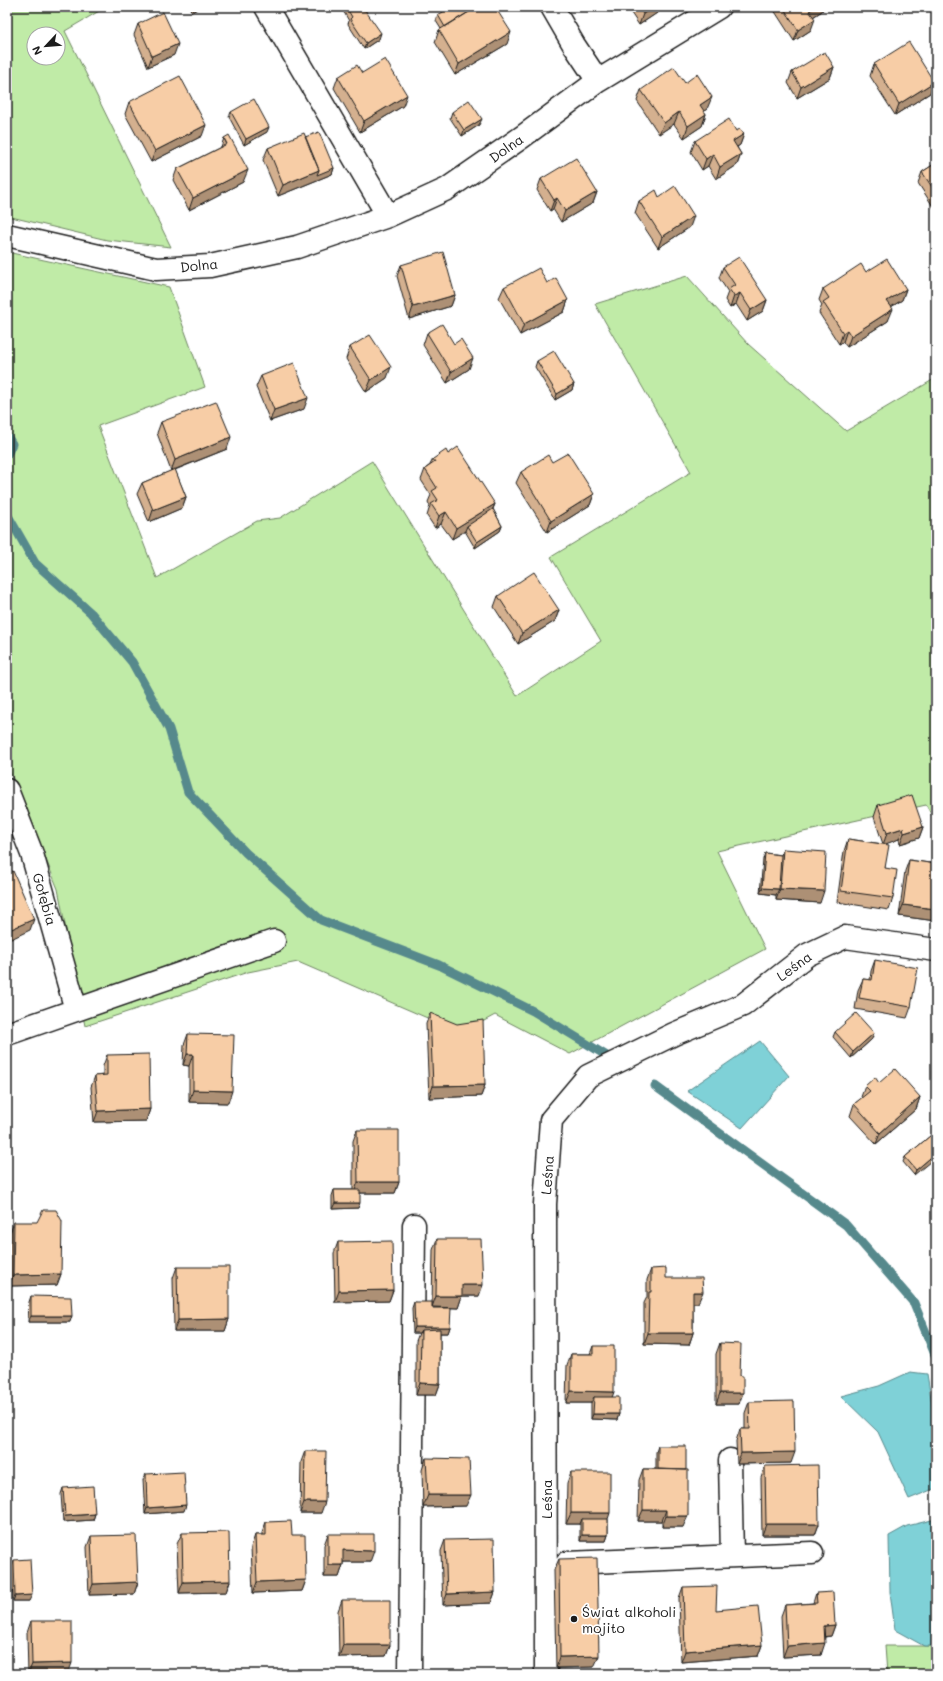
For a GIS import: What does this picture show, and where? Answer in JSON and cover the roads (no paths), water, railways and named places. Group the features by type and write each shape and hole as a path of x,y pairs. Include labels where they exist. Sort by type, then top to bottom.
{"street":[{"path":"266,7 388,216"},
{"path":"552,7 574,45 598,81"},
{"name":"Dolna","path":"7,234 156,269 210,266 296,247 388,216 447,189 522,137 598,81 719,7"},
{"name":"Gołębia","path":"7,790 32,854 76,1010"},
{"name":"Leśna","path":"546,1674 545,1204 550,1120 588,1076 674,1034 743,1006 807,954 845,937 936,950"},
{"path":"7,1034 274,941"},
{"path":"410,1674 414,1225"},
{"path":"730,1460 732,1556"},
{"path":"546,1564 812,1553"}],"water":[{"path":"760,1041 789,1076 742,1128 687,1091"},
{"path":"910,1372 927,1374 936,1428 936,1488 909,1499 878,1432 841,1396 879,1386"},
{"path":"936,1519 936,1646 924,1646 895,1630 890,1592 889,1536 907,1526"}],"waterway":[{"path":"7,436 12,444 7,455"},
{"path":"7,514 35,563 91,613 132,662 169,729 188,792 246,853 321,920 439,965 533,1011 607,1056"},
{"path":"655,1086 846,1225 914,1303 936,1357"}],"place":[{"name":"Świat alkoholi mojito","path":"574,1619"}]}
